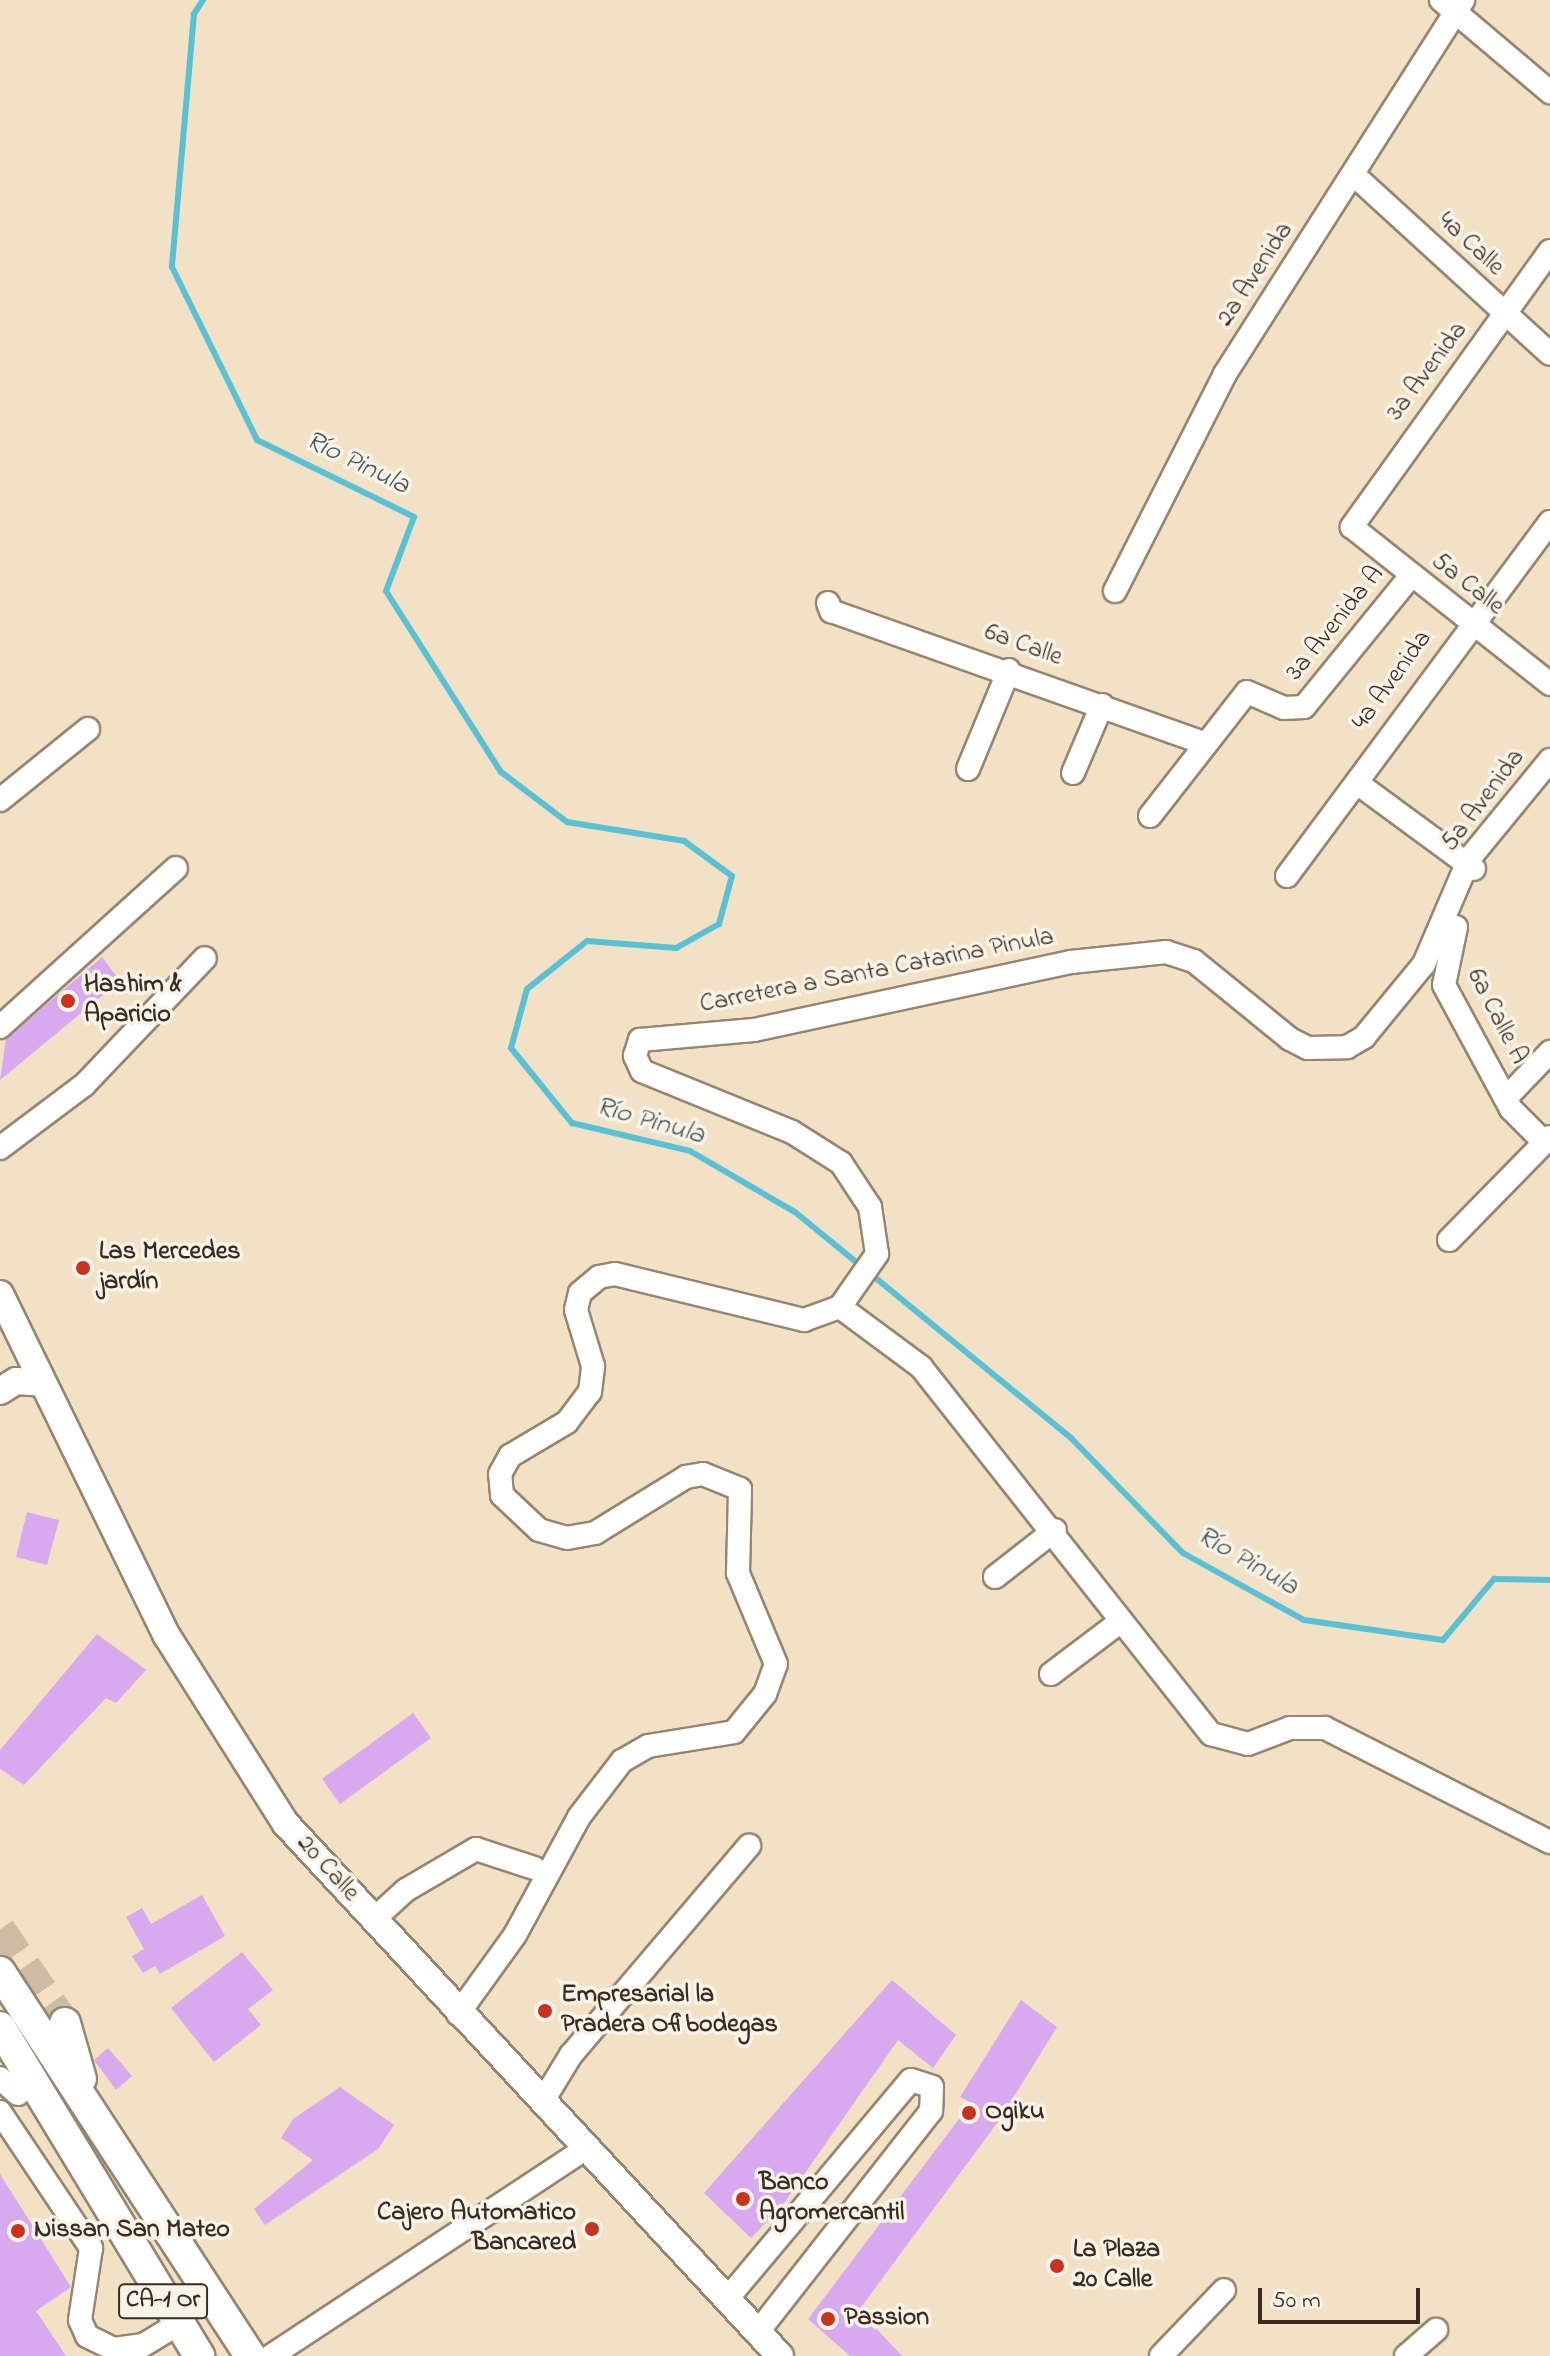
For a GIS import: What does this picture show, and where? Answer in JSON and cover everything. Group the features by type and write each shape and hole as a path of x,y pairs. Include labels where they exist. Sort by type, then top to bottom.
{"highway":[{"name":"CA-1 Or","path":"0,1972 250,2356"},
{"path":"65,2023 90,2112"},
{"name":"CA-1 Or","path":"0,2027 127,2244 199,2356"},
{"path":"0,2065 6,2095 127,2244"}],"main road":[{"name":"20 Calle","path":"0,1294 167,1636 226,1737 286,1824 458,2014 544,2099 780,2356"},
{"path":"0,1373 25,1344"},
{"path":"0,1391 16,1381 43,1383"}],"street":[{"path":"1452,5 1550,92"},
{"name":"2a Avenida","path":"1115,591 1225,374 1354,175 1452,5"},
{"name":"4a Calle","path":"1354,175 1550,354"},
{"name":"3a Avenida","path":"1352,527 1550,251"},
{"name":"4a Avenida","path":"1287,876 1357,783 1470,622 1550,522"},
{"name":"5a Calle","path":"1352,527 1410,577 1550,684"},
{"name":"3a Avenida A","path":"1203,743 1247,692 1284,708 1304,707 1410,577"},
{"name":"6a Calle","path":"828,603 831,611 1009,670 1203,743"},
{"path":"968,769 1009,670"},
{"path":"1073,773 1102,705"},
{"path":"0,800 88,729"},
{"path":"1150,816 1203,743"},
{"name":"5a Avenida","path":"1424,964 1469,859 1550,760"},
{"path":"1357,783 1469,859"},
{"name":"6a Calle A","path":"1469,859 1476,881 1445,956 1444,985 1506,1098 1547,1140"},
{"path":"0,1027 176,868"},
{"name":"Carretera a Santa Catarina Pinula","path":"847,1299 877,1254 870,1207 841,1163 792,1132 642,1071 635,1056 640,1040 754,1030 1056,964 1166,952 1194,961 1290,1039 1328,1050 1364,1037 1424,964"},
{"path":"0,1148 84,1085 205,958"},
{"path":"1506,1098 1550,1052"},
{"path":"1449,1240 1547,1140"},
{"path":"458,2014 515,1935 579,1817 622,1761 648,1746 734,1732 765,1694 776,1664 738,1573 740,1489 703,1474 686,1477 595,1533 567,1538 539,1530 502,1495 500,1474 510,1456 567,1422 590,1392 593,1366 576,1310 580,1293 599,1277 615,1274 804,1320 847,1299 921,1367 1055,1530 1121,1621 1211,1734 1248,1744 1290,1728 1325,1728 1550,1842"},
{"path":"995,1577 1055,1530"},
{"path":"1051,1674 1121,1621"},
{"path":"544,2099 571,2055 749,1846"},
{"path":"373,1920 406,1890 476,1849 534,1868"},
{"path":"727,2299 911,2080 932,2087 931,2111 758,2332"},
{"path":"6,2095 91,2248 80,2320 87,2336 114,2349 134,2351 178,2324"},
{"path":"271,2356 587,2148"},
{"path":"1193,2356 1168,2348 1224,2290"},
{"path":"1406,2356 1436,2330"}],"building":[{"name":"Hashim & Aparicio","path":"102,957 120,981 0,1080 6,1039"},
{"path":"27,1512 59,1520 47,1565 16,1557"},
{"path":"97,1634 146,1670 116,1703 106,1698 24,1785 0,1769 0,1750"},
{"path":"413,1713 431,1738 340,1804 322,1779"},
{"path":"202,1895 225,1936 160,1974 155,1966 143,1973 132,1956 144,1949 126,1917 142,1908 151,1924"},
{"path":"242,1952 273,1990 248,2009 261,2025 214,2062 171,2008"},
{"path":"892,1980 956,2035 933,2068 898,2040 782,2206 751,2238 704,2193"},
{"path":"1021,2000 1057,2027 1000,2119 859,2310 902,2356 850,2356 808,2319 971,2103 960,2097"},
{"path":"108,2048 132,2076 116,2090 94,2060"},
{"path":"340,2087 394,2125 378,2149 265,2225 254,2209 313,2160 281,2138 293,2119"},
{"name":"Nissan San Mateo","path":"0,2174 71,2287 36,2311 66,2356 0,2356"}],"waterway":[{"name":"Río Pinula","path":"203,0 194,14 172,267 257,440 414,517 386,591 501,772 567,822 684,841 732,876 719,924 676,948 587,941 527,989 511,1048 572,1123 690,1151 795,1212 1071,1438 1183,1553 1304,1620 1443,1640 1494,1579 1550,1580"}],"tunnel":[{"path":"0,1929 65,2023"}],"place":[{"name":"Hashim & Aparicio","path":"68,1001"},
{"name":"Las Mercedes jardín","path":"83,1268"},
{"name":"Empresarial la Pradera Ofibodegas","path":"545,2011"},
{"name":"Ogiku","path":"969,2113"},
{"name":"Banco Agromercantil","path":"743,2199"},
{"name":"Cajero Automatico Bancared","path":"592,2229"},
{"name":"Nissan San Mateo","path":"18,2231"},
{"name":"La Plaza 20 Calle","path":"1057,2266"},
{"name":"Passion","path":"828,2319"}]}
